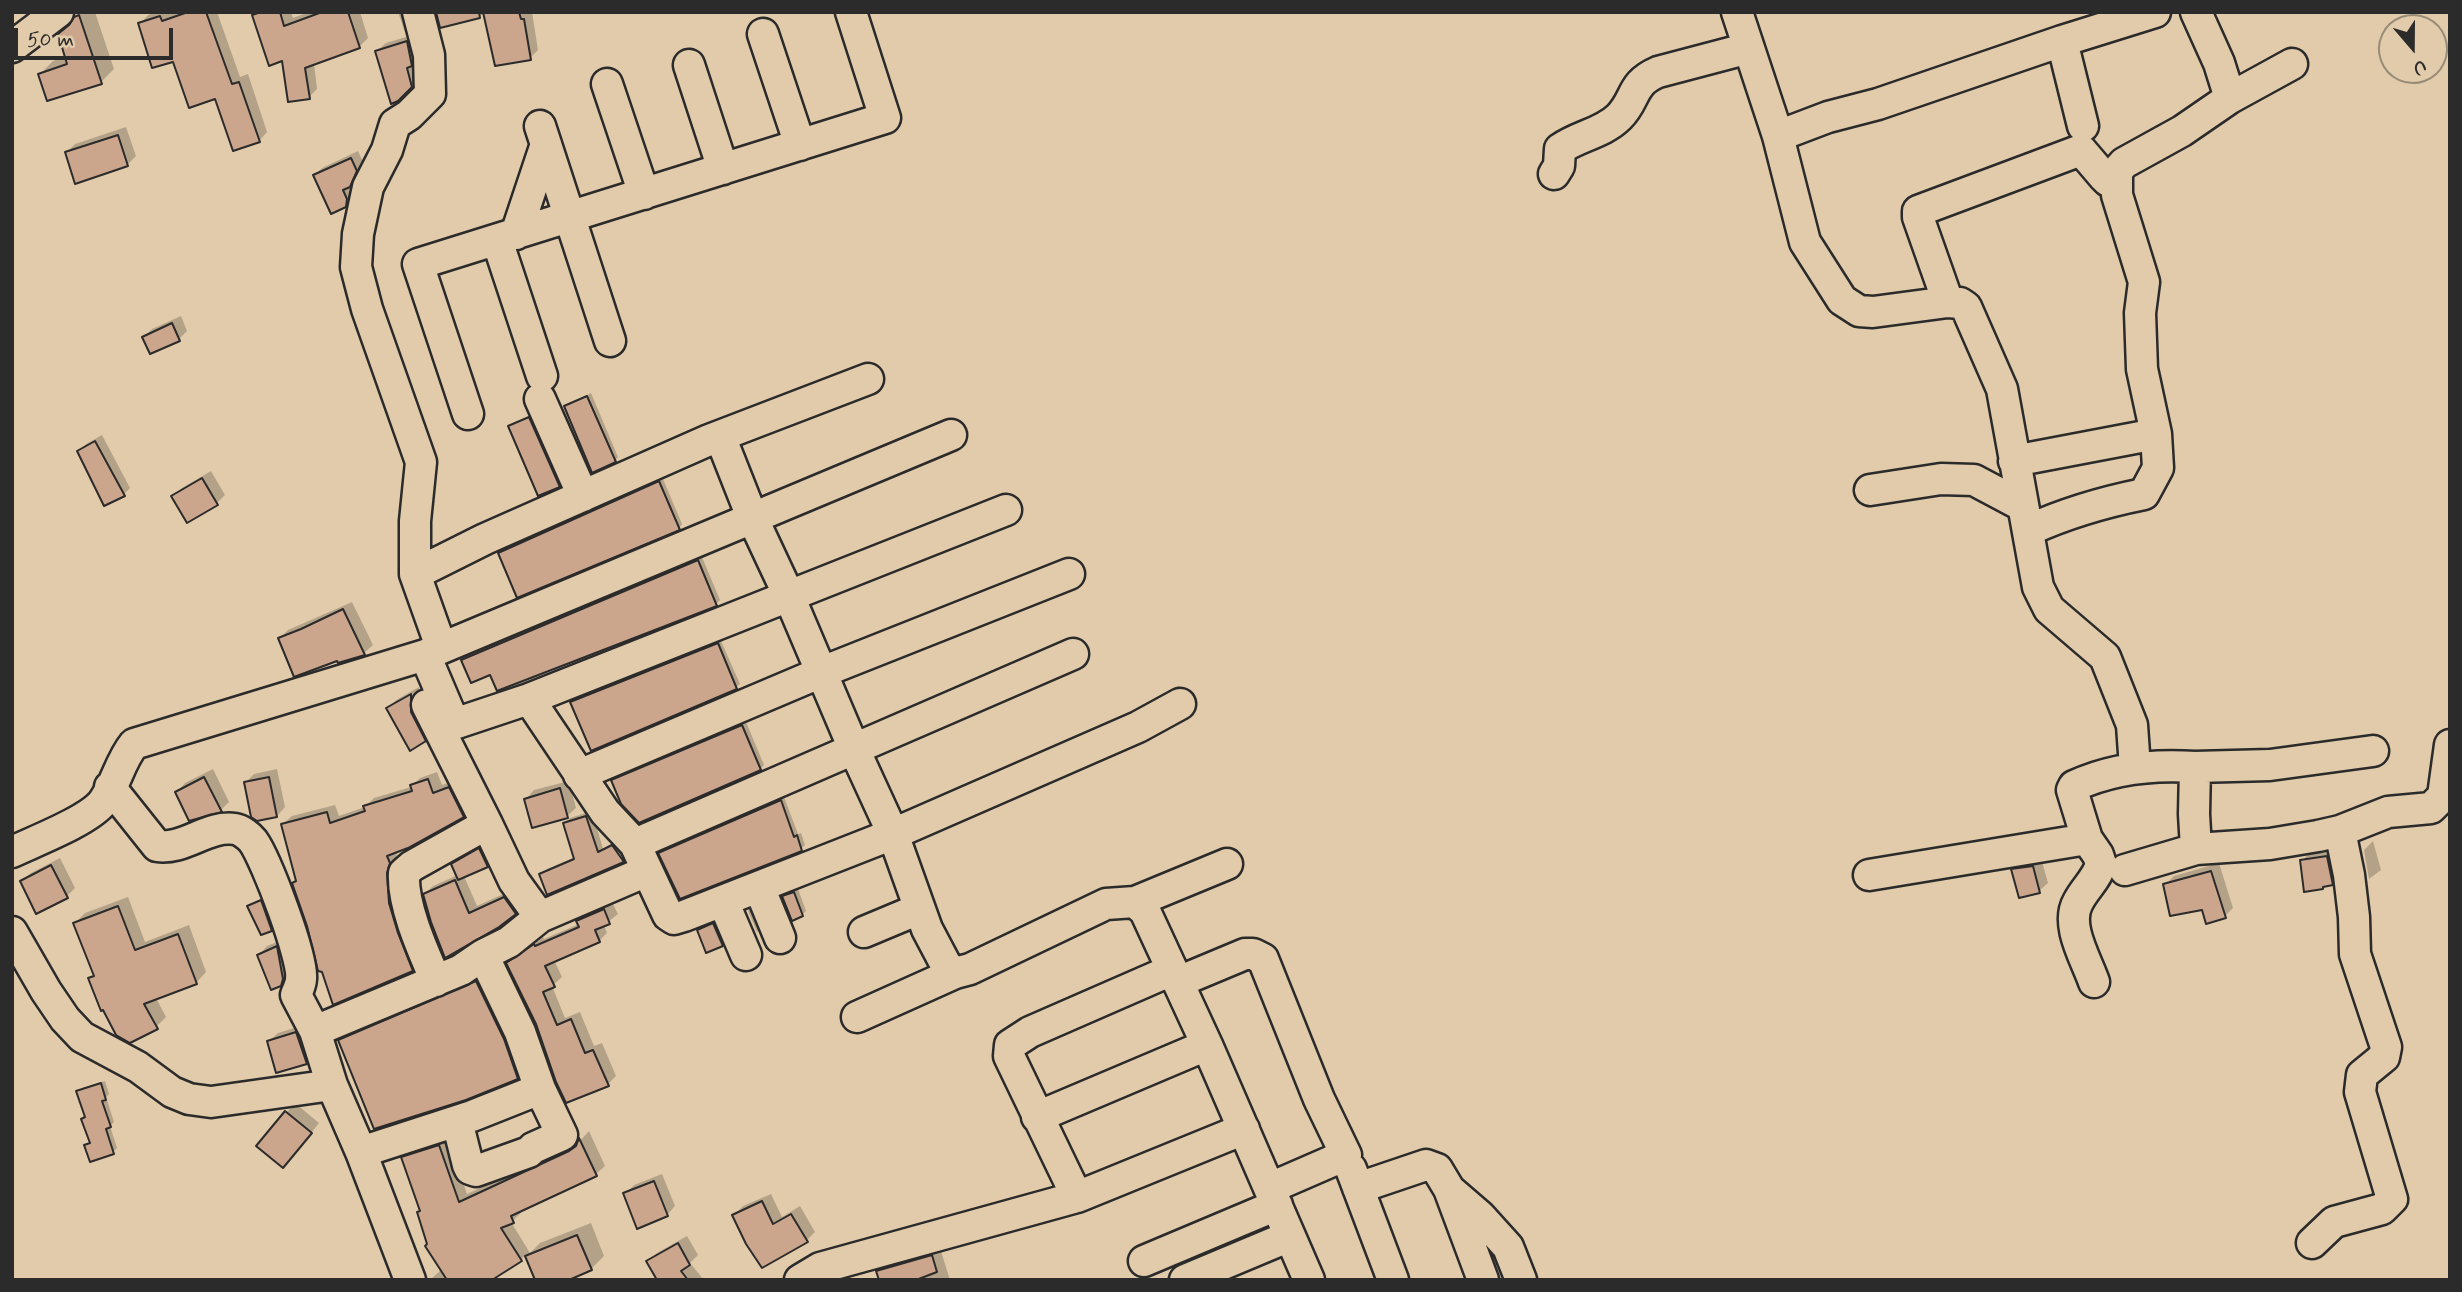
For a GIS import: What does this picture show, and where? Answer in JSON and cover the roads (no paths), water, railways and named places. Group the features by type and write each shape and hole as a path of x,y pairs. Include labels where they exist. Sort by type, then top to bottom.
{"street":[{"path":"12,47 58,12"},
{"path":"418,12 429,55 430,94 409,116 395,124 387,150 368,187 358,234 356,267 367,309 421,462 415,521 415,575 424,654 486,824 513,881 540,917"},
{"path":"468,414 418,264 885,118 851,12"},
{"path":"1737,12 1778,135 1805,243 1842,300 1858,310 1873,312 1948,302 1960,303 1966,307 2003,389 2038,587 2049,610 2105,657 2132,725 2135,768"},
{"path":"1778,135 2155,12"},
{"path":"2196,12 2219,63 2230,98"},
{"path":"763,34 800,145"},
{"path":"2063,41 2082,127"},
{"path":"1554,174 1558,170 1560,149 1612,123 1622,114 1644,78 1749,48"},
{"path":"1870,490 1941,479 1974,480 2026,518 2054,518 2144,494 2158,468 2156,434 2142,369 2140,313 2144,282 2125,224 2116,182 2117,172 2124,163 2182,131 2230,98 2292,64"},
{"path":"689,65 723,169"},
{"path":"607,84 644,194"},
{"path":"583,496 541,387 506,237 543,135 610,341"},
{"path":"1948,302 1918,211 2081,150 2108,181 2116,182"},
{"path":"415,575 485,539 720,436 868,379"},
{"path":"2014,461 2156,434"},
{"path":"12,852 88,815 103,802 124,757 134,744 146,738 424,654 951,435"},
{"path":"720,436 752,517 893,834 919,909 946,965 955,973"},
{"path":"424,654 451,716 457,723 529,699 1006,510"},
{"path":"579,775 822,672 1069,574"},
{"path":"315,1031 461,970 509,942 540,917 641,858 854,749 1073,654"},
{"path":"529,699 605,812 641,858 668,915 674,919 893,834 1138,727 1180,704"},
{"path":"2125,870 2196,849 2270,844 2340,831 2388,812 2431,808 2443,796 2450,745"},
{"path":"2094,982 2073,924 2072,914 2077,902 2093,882 2101,864 2087,839 2074,786 2090,779 2159,764 2195,767 2270,765 2373,751"},
{"path":"2195,767 2196,849"},
{"path":"110,787 157,846 170,848 214,830 238,829 252,840 287,922 300,967 302,980 296,995 315,1031 332,1086 411,1280"},
{"path":"436,981 417,934 403,884 404,873 486,824"},
{"path":"2312,1243 2334,1222 2382,1209 2392,1199 2360,1092 2362,1075 2384,1057 2386,1046 2355,954 2351,889 2340,831"},
{"path":"1869,875 2087,839"},
{"path":"857,1017 955,973 970,969 1106,904 1135,902 1227,864"},
{"path":"759,887 780,938"},
{"path":"723,901 746,956"},
{"path":"1135,902 1145,911 1310,1280"},
{"path":"864,932 919,909"},
{"path":"12,932 59,1010 82,1037 138,1066 172,1092 188,1099 211,1102 332,1086"},
{"path":"1077,1197 1009,1056 1010,1045 1014,1041 1175,976 1245,954 1254,954 1263,959 1319,1099 1346,1155 1393,1280"},
{"path":"457,1121 470,1169 475,1171 529,1152 562,1135 540,1088 520,1032 483,955"},
{"path":"1037,1117 1207,1045"},
{"path":"361,1152 457,1121 540,1088"},
{"path":"815,1276 1077,1197 1244,1129"},
{"path":"1144,1261 1273,1196 1346,1155"},
{"path":"1358,1188 1426,1165 1437,1169 1449,1189 1479,1269 1508,1247"},
{"path":"1449,1189 1480,1216 1508,1247 1521,1280"},
{"path":"1185,1280 1290,1236"}]}
